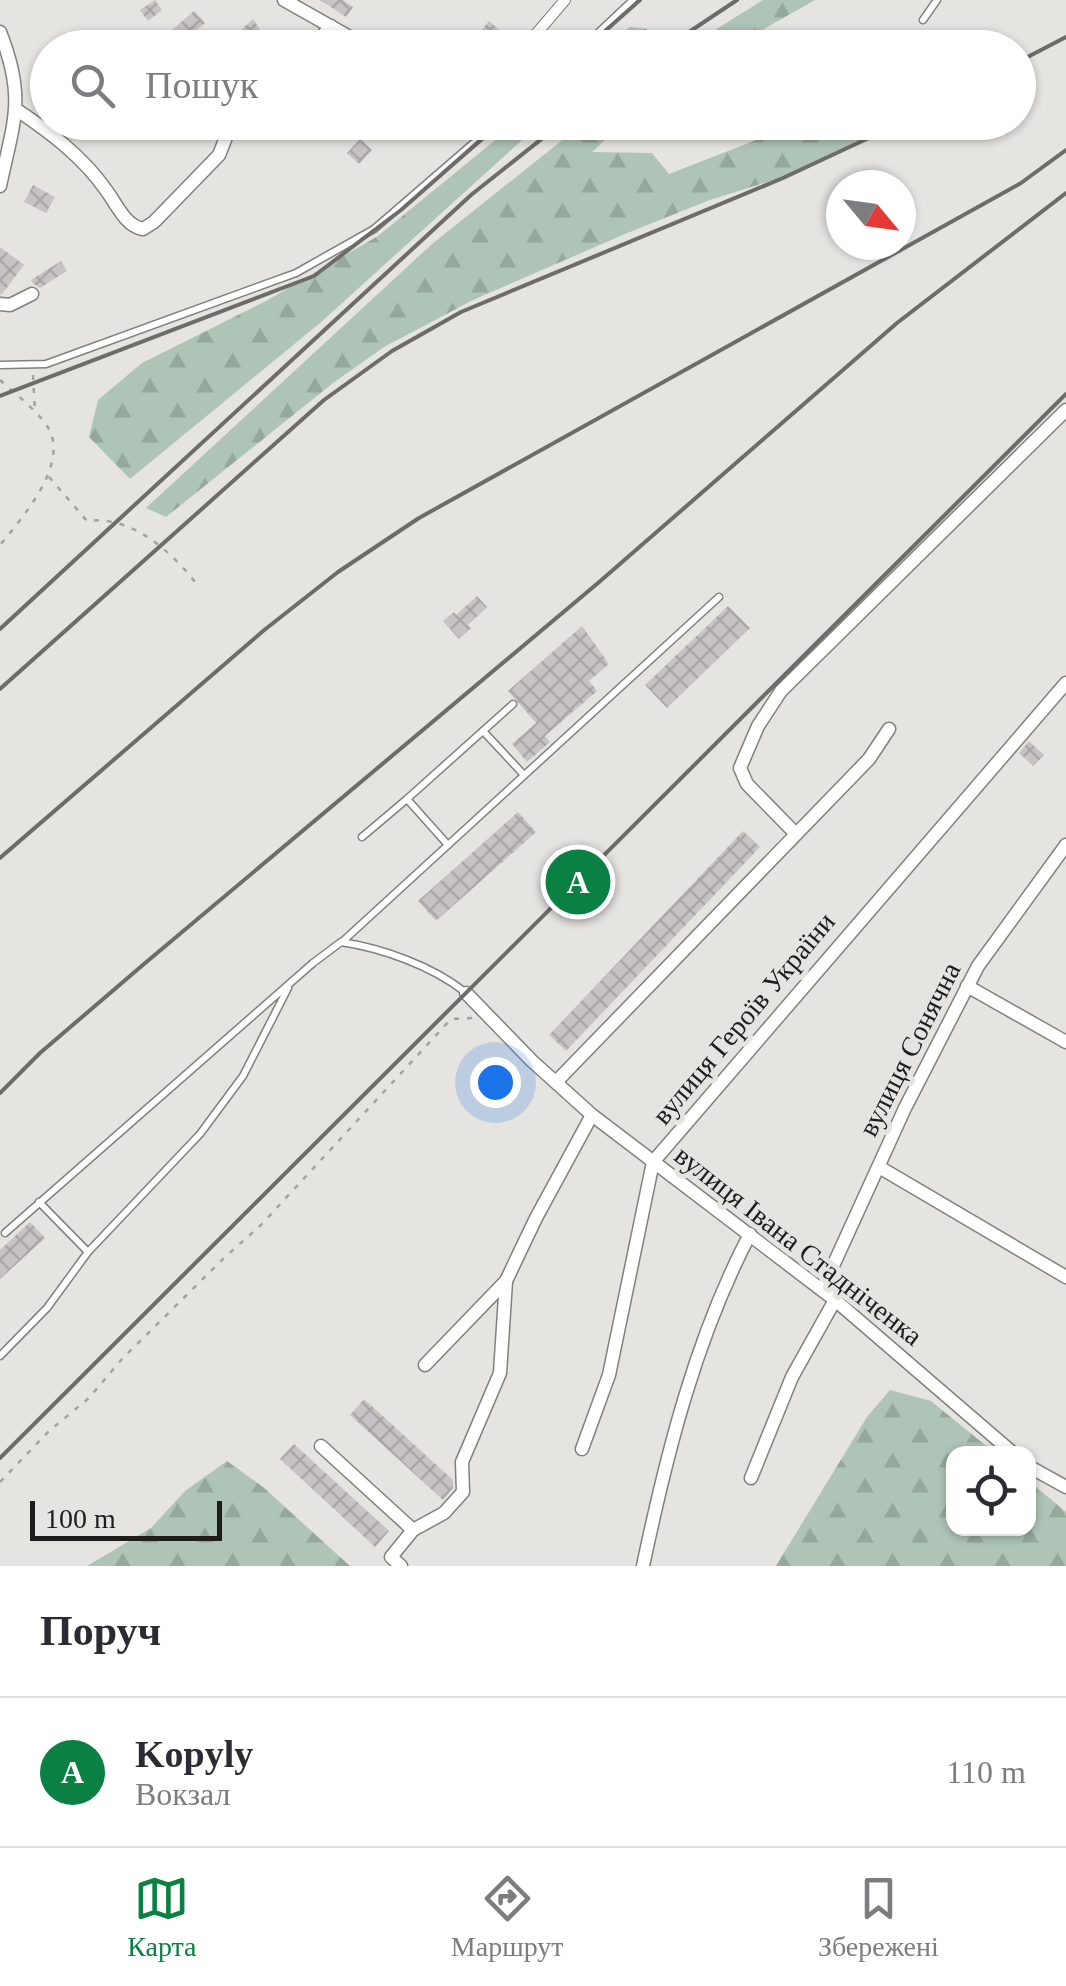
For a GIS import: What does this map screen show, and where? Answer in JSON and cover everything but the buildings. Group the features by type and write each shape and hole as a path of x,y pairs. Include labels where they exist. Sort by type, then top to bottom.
{"street":[{"path":"284,0 338,30"},
{"path":"540,30 566,0"},
{"path":"328,30 331,26"},
{"path":"0,32 17,88 17,110 0,186"},
{"path":"17,110 30,120"},
{"path":"56,140 95,175 128,221 143,229 219,155 225,140"},
{"path":"0,304 10,305 32,294"},
{"path":"796,834 747,784 740,768 758,726 781,692 1066,410"},
{"name":"вулиця Героїв України","path":"582,1450 609,1375 654,1162 1066,683"},
{"path":"556,1082 869,760 889,729"},
{"name":"вулиця Сонячна","path":"822,1290 967,986 1066,845"},
{"path":"967,986 1066,1042"},
{"name":"вулиця Івана Стадніченка","path":"466,993 592,1115 835,1300 1005,1446"},
{"path":"425,1365 506,1281 592,1115"},
{"path":"879,1167 1066,1278"},
{"path":"643,1566 662,1479 712,1314 750,1234"},
{"path":"401,1566 392,1557 413,1530 444,1513 463,1492 462,1462 500,1373 506,1281"},
{"path":"751,1478 792,1377 835,1300"},
{"path":"321,1446 413,1530"},
{"path":"1036,1470 1066,1487"}],"lane":[{"path":"601,30 633,0"},
{"path":"924,20 937,0"},
{"path":"0,365 46,364 296,273 374,229 477,140"},
{"path":"4,1233 341,942 718,597"},
{"path":"362,837 513,704"},
{"path":"483,731 524,775"},
{"path":"407,799 448,844"},
{"path":"341,942 370,946 450,980 466,993"},
{"path":"0,1356 47,1308 88,1252 200,1134 243,1076 291,982"},
{"path":"39,1202 88,1252"}],"path":[{"path":"33,364 35,413"},
{"path":"0,380 48,425 53,454 48,476 33,504 0,546"},
{"path":"48,476 87,521 120,522 182,564 199,587"},
{"path":"0,1482 262,1224 451,1020 488,1017"}],"green space":[{"path":"763,0 815,0 762,30 715,30"},
{"path":"495,140 522,140 320,323 130,479 89,437 98,400 142,363 266,301 378,236"},
{"path":"562,140 605,140 592,152 652,153 669,174 756,140 865,140 789,175 707,201 625,234 473,300 384,347 333,383 166,517 146,508 432,244"},
{"path":"890,1390 931,1401 986,1446 946,1446 946,1536 1036,1536 1036,1487 1066,1512 1066,1566 776,1566 867,1417"},
{"path":"227,1461 263,1487 350,1566 87,1566 151,1528 185,1491"}],"railway":[{"path":"606,30 640,0"},
{"path":"692,30 737,0"},
{"path":"1036,53 1066,37"},
{"path":"0,396 314,276 401,210 481,140"},
{"path":"0,629 471,195 540,140"},
{"path":"0,689 324,400 392,351 461,312 783,178 864,140"},
{"path":"0,858 263,631 338,572 419,518 1021,183 1066,150"},
{"path":"0,1093 40,1053 598,583 897,323 1066,193"},
{"path":"0,1458 1066,394"}],"place":[{"name":"Kopyly","path":"578,882"}]}
